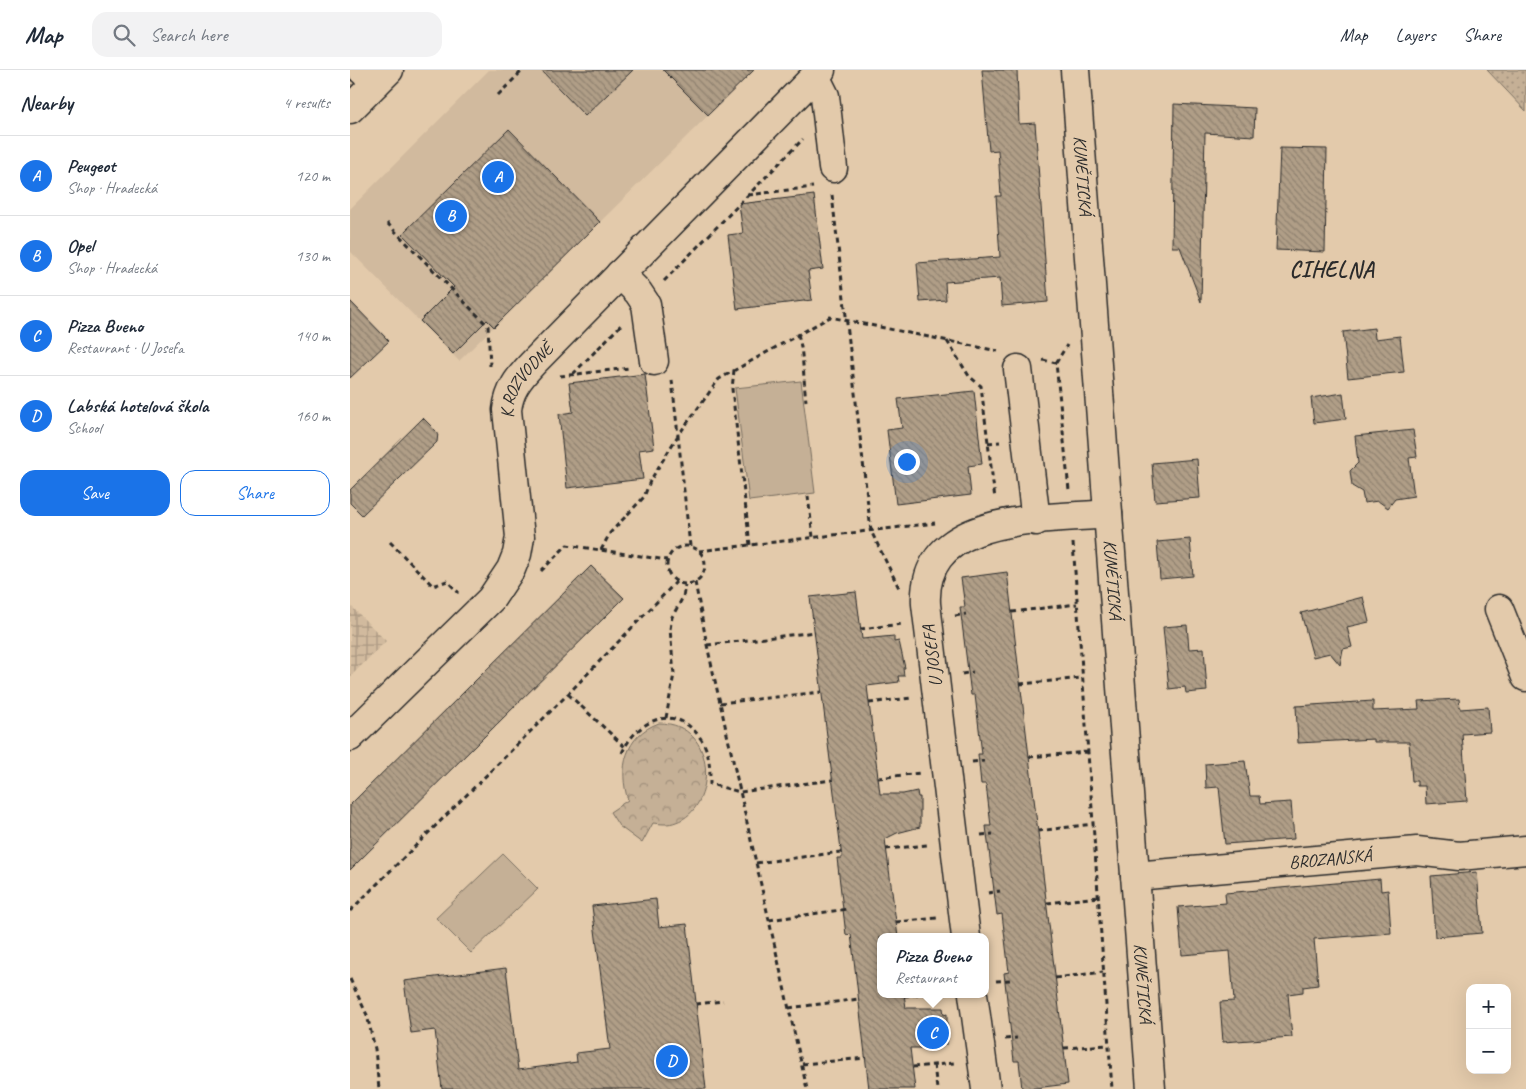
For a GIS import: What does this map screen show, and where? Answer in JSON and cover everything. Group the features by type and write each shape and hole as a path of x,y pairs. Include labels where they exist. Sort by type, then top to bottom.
{"street":[{"name":"KUNĚTICKÁ","path":"1075,70 1151,1089"},
{"path":"818,73 824,90 828,131 829,180"},
{"name":"K ROZVODNĚ","path":"350,737 478,612 502,584 514,562 518,546 519,518 507,410 510,393 532,364 818,73"},
{"path":"350,109 376,74"},
{"path":"620,274 645,300 654,367"},
{"path":"1008,360 1036,521"},
{"name":"U JOSEFA","path":"966,933 926,604 927,581 934,562 954,542 982,529 1036,521 1108,514"},
{"path":"1500,609 1526,678"},
{"name":"BROZANSKÁ","path":"1135,876 1417,851 1459,856 1526,850"},
{"path":"974,998 986,1089"}],"path":[{"path":"498,95 523,70"},
{"path":"573,374 801,140 818,132 828,131"},
{"path":"748,195 829,180 848,322 871,531 899,589"},
{"path":"387,224 488,326 490,366"},
{"path":"601,550 610,533 644,497 650,481 677,437 719,379 830,317 947,341 1008,360 1026,357 1056,363 1077,604 1112,1089"},
{"path":"798,335 802,343 800,356 806,401"},
{"path":"947,341 969,376 981,386 996,506"},
{"path":"558,376 654,367 677,437 690,546"},
{"path":"734,370 732,389 750,544"},
{"path":"808,496 813,537"},
{"path":"699,551 939,523"},
{"path":"390,542 433,586 447,581 478,612"},
{"path":"690,546 699,551 705,562 703,574 695,582 686,585 676,582 669,575 667,560 678,547 690,546"},
{"path":"541,561 546,566"},
{"path":"350,911 568,694 676,582"},
{"path":"695,582 707,645 807,1089"},
{"path":"666,718 674,674 670,629 672,617 684,597 686,585"},
{"path":"1012,612 1077,604"},
{"path":"860,629 903,624"},
{"path":"707,645 815,632"},
{"path":"1020,684 1082,678"},
{"path":"720,703 822,692"},
{"path":"568,694 625,747"},
{"path":"869,703 912,698"},
{"path":"622,753 635,732 642,726 651,721 666,718 686,725 701,740 708,757 710,784 740,792 832,780"},
{"path":"1029,757 1087,752"},
{"path":"878,778 921,772"},
{"path":"1038,831 1093,824"},
{"path":"886,848 929,844"},
{"path":"756,863 841,852"},
{"path":"1046,903 1098,897"},
{"path":"769,920 848,909"},
{"path":"896,922 938,918"},
{"path":"1055,978 1103,972"},
{"path":"350,979 367,1015 375,1049 379,1089"},
{"path":"789,1008 859,999"},
{"path":"696,1004 723,1001"},
{"path":"1064,1048 1108,1045"},
{"path":"802,1064 866,1058"},
{"path":"913,1067 955,1062"},
{"path":"934,1065 937,1089"}],"shaded area":[{"path":"489,70 754,70 459,361 350,251 350,209"},
{"path":"350,605 386,641 350,677"}],"green space":[{"path":"1487,70 1526,70 1526,111"},
{"path":"801,381 815,493 749,501 735,388"},
{"path":"659,723 679,727 693,737 702,751 705,768 704,785 699,801 690,814 673,823 653,823 642,843 619,826 610,812 628,800 625,788 624,765 632,744 647,728"},
{"path":"503,854 538,889 471,953 436,918"}],"building":[{"path":"541,70 633,70 585,116"},
{"path":"663,70 754,70 708,115"},
{"path":"982,70 1017,70 1019,124 1035,123 1048,302 1002,306 1000,278 945,282 946,300 920,302 917,263 1000,257 996,196 1001,196 998,150 989,151"},
{"path":"1174,104 1255,108 1254,136 1205,133 1201,302 1180,247 1172,247"},
{"path":"509,129 600,222 494,327 487,320 453,354 420,321 454,287 402,234"},
{"path":"1280,148 1327,149 1325,252 1276,250"},
{"path":"814,195 823,269 808,271 812,300 737,309 728,235 743,233 739,204"},
{"path":"350,301 389,341 350,378"},
{"path":"1374,328 1375,339 1400,336 1404,372 1348,378 1343,332"},
{"path":"645,374 654,448 639,450 643,479 567,488 559,414 573,412 569,383"},
{"path":"974,391 982,464 968,466 971,495 896,504 887,430 902,428 898,399"},
{"path":"1343,393 1346,419 1314,423 1311,398"},
{"path":"423,418 438,433 437,442 362,515 350,503 350,490"},
{"path":"1413,430 1417,457 1409,458 1414,496 1395,499 1388,508 1378,501 1364,503 1362,492 1352,486 1350,471 1358,463 1355,436"},
{"path":"1197,459 1200,498 1155,501 1152,463"},
{"path":"1190,539 1193,576 1160,579 1157,542"},
{"path":"591,566 624,598 350,870 350,805"},
{"path":"1007,572 1068,1084 1027,1089 1022,1089 1019,1061 1014,1061 1004,973 1009,972 1002,914 997,915 986,826 991,826 986,784 981,784 978,754 982,754 975,695 971,695 960,607 965,607 961,578"},
{"path":"856,592 862,639 894,636 894,642 899,641 905,668 903,668 904,676 898,676 899,682 867,686 880,794 903,794 917,791 918,797 920,797 920,827 897,833 885,839 897,933 877,933 877,998 905,998 906,1008 943,1008 944,1015 947,1014 947,1044 934,1044 935,1047 927,1048 910,1048 915,1089 869,1089 851,934 846,935 837,858 842,858 810,597"},
{"path":"1363,597 1369,622 1347,627 1352,647 1343,649 1340,665 1330,653 1313,657 1301,613"},
{"path":"1187,625 1189,649 1204,648 1207,691 1186,693 1185,687 1169,689 1163,627"},
{"path":"1459,699 1460,709 1488,707 1490,732 1462,734 1467,801 1426,804 1425,786 1417,786 1417,781 1412,781 1409,742 1374,742 1374,739 1298,743 1296,706 1373,701 1373,711 1419,709 1418,701"},
{"path":"1245,761 1250,796 1259,796 1260,804 1291,802 1294,839 1225,844 1219,787 1206,788 1205,764"},
{"path":"1477,872 1482,933 1435,937 1431,876"},
{"path":"1380,879 1381,891 1388,890 1391,933 1314,939 1318,985 1303,987 1303,992 1288,994 1292,1037 1223,1042 1220,1002 1234,1001 1230,951 1182,955 1178,907 1226,903 1225,893"},
{"path":"656,899 659,927 687,924 706,1089 442,1089 435,1030 411,1033 404,981 506,968 518,1070 577,1062 576,1053 610,1049 592,906"}],"place":[{"name":"Peugeot","path":"498,177"},
{"name":"Opel","path":"451,216"},
{"name":"Pizza Bueno","path":"933,1033"},
{"name":"Labská hotelová škola","path":"672,1061"}],"district":[{"name":"CIHELNA","path":"1332,269"}]}
